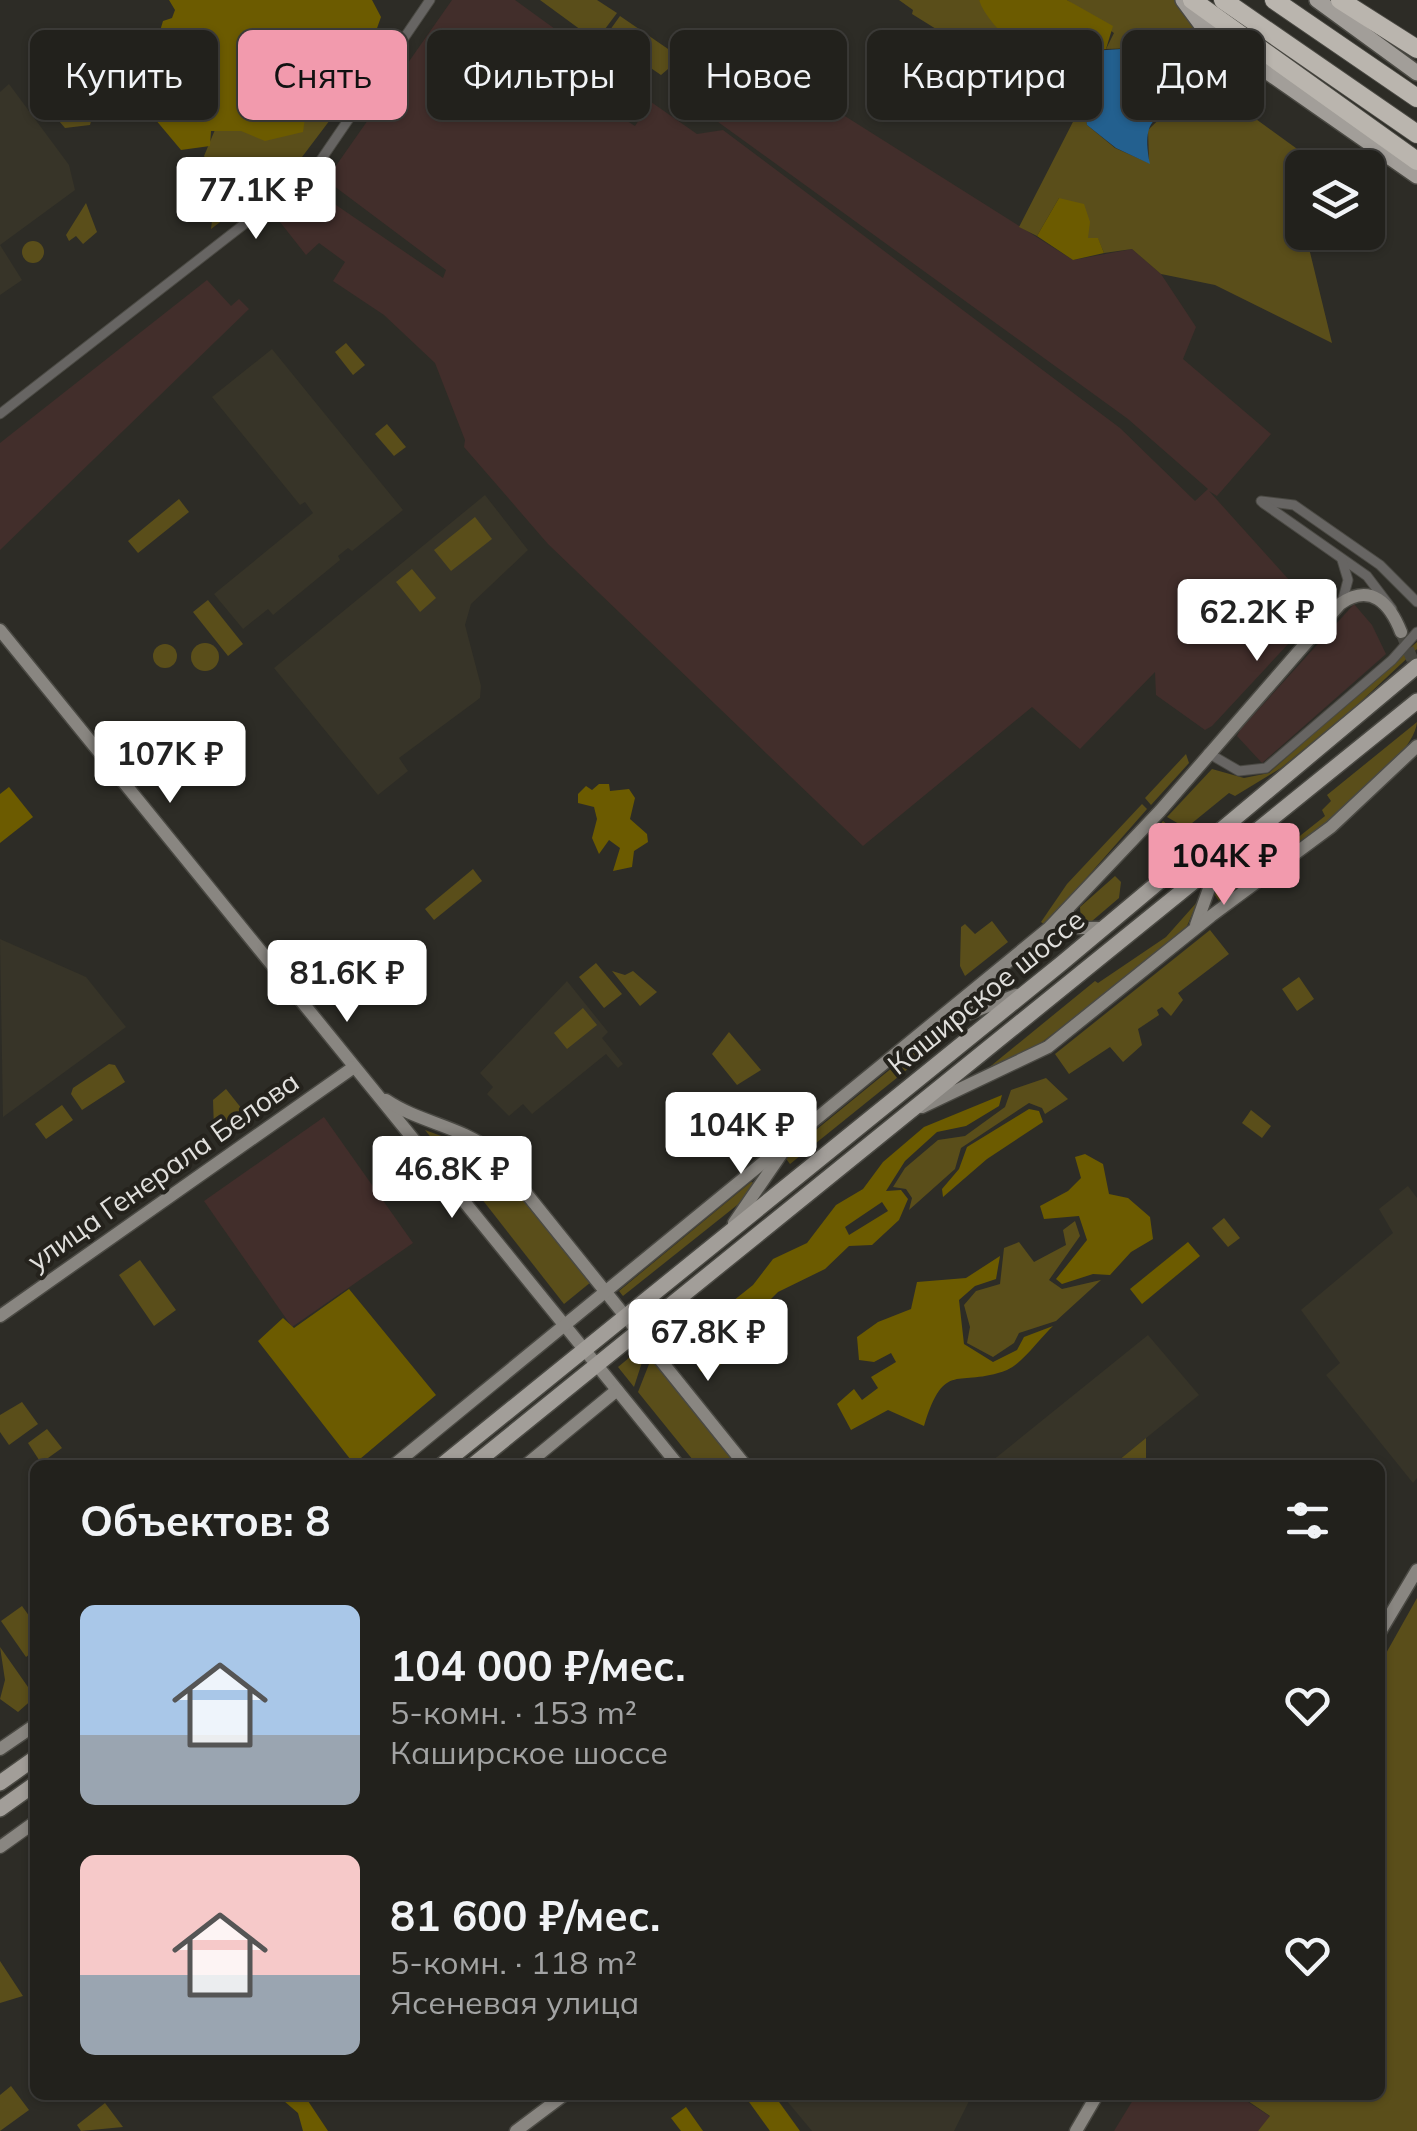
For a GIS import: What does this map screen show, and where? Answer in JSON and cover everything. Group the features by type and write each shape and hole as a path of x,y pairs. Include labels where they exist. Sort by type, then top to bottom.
{"highway":[{"path":"1192,0 1417,161"},
{"path":"1223,0 1417,134"},
{"path":"1274,0 1417,98"},
{"path":"1340,0 1417,52"}],"main road":[{"path":"1183,0 1203,26 1417,176"},
{"path":"1317,0 1417,73"},
{"path":"400,1460 1066,911 1340,604 1368,595 1383,601 1402,632"},
{"path":"0,630 674,1460"},
{"name":"Каширское шоссе","path":"448,1460 1028,991 1414,668"},
{"name":"Каширское шоссе","path":"480,1460 1417,701"},
{"path":"910,1113 1048,1047 1188,934 1331,827 1417,746"},
{"path":"1188,934 1199,918 1209,878 1228,854"},
{"path":"1066,911 1079,928 1103,928"},
{"path":"926,1030 1028,991"},
{"name":"улица Генерала Белова","path":"0,1316 354,1068"},
{"path":"372,1091 406,1114 482,1143 506,1166 741,1460"},
{"path":"723,1239 792,1139"},
{"path":"466,1205 460,1189 464,1167 483,1157 506,1166"},
{"path":"532,1460 618,1390"},
{"path":"1385,1624 1417,1570"},
{"path":"0,1750 30,1729"},
{"path":"0,1782 30,1761"},
{"path":"0,1809 30,1788"},
{"path":"0,1847 30,1826"},
{"path":"516,2131 557,2100"},
{"path":"1076,2131 1094,2100"}],"street":[{"path":"0,414 314,170 430,0"},
{"path":"1393,613 1380,587 1261,502 1283,501 1380,565 1417,602"},
{"path":"1338,556 1348,580 1340,604"},
{"path":"1208,753 1244,772 1266,768 1392,660 1417,632"}],"shaded area":[{"path":"169,0 372,0 381,17 376,30 238,30 238,120 305,120 303,132 265,141 241,131 211,131 210,146 181,150 156,120 218,120 218,30 160,30 163,21 172,18 175,10"},
{"path":"452,0 515,0 556,30 431,30"},
{"path":"540,0 597,0 617,13 604,30 581,30"},
{"path":"899,0 979,0 1002,30 938,30 912,14 913,10"},
{"path":"979,0 1067,0 1113,26 1106,49 1102,50 1102,30 1000,30"},
{"path":"1067,0 1176,0 1217,30 1122,30 1122,48 1106,49 1114,33"},
{"path":"620,16 640,30 610,30"},
{"path":"427,36 427,120 626,120 635,126 639,120 650,120 651,102 670,115 670,120 677,120 697,134 723,130 1120,428 1195,501 1208,489 1128,419 715,120 847,117 1073,260 1132,249 1161,274 1196,327 1183,359 1271,434 1217,496 1209,491 1318,612 1205,730 1156,695 1155,672 1080,749 1032,707 863,846 548,544 464,447 465,440 435,363 384,315 333,281 345,262 319,243 306,255 280,222 317,192 443,278 446,270 326,180 368,120 407,120 407,64"},
{"path":"650,37 670,50 670,70 661,75 650,68"},
{"path":"9,84 30,112 30,120 36,120 69,165 75,190 0,245 0,92"},
{"path":"91,120 90,125 65,128 59,121"},
{"path":"293,120 330,120 296,165 211,229 214,204 205,192 221,178 204,156 217,125 288,124"},
{"path":"1074,120 1086,120 1087,125 1115,148 1149,163 1148,130 1158,120 1257,120 1299,150 1285,150 1285,250 1309,250 1332,343 1215,285 1161,274 1132,249 1104,253 1098,239 1088,238 1059,198 1037,236 1019,227"},
{"path":"1059,198 1084,204 1090,222 1088,238 1098,238 1104,253 1073,260 1037,236"},
{"path":"86,203 97,232 83,244 76,236 69,241 66,235"},
{"path":"33,241 41,244 41,260 33,263 25,260 22,252 25,244"},
{"path":"0,245 22,280 0,295"},
{"path":"207,280 231,306 239,299 249,309 0,550 0,443"},
{"path":"346,343 365,365 353,375 335,352"},
{"path":"272,349 403,510 352,551 348,548 338,556 340,560 273,615 268,609 243,629 214,594 313,513 305,502 300,505 212,397"},
{"path":"387,424 406,447 394,456 375,434"},
{"path":"485,495 528,550 471,604 465,625 481,686 480,698 399,758 408,771 378,795 274,668"},
{"path":"179,499 189,512 138,553 128,541"},
{"path":"475,517 492,539 451,571 434,550"},
{"path":"412,569 436,598 420,612 396,582"},
{"path":"208,600 243,644 228,656 193,612"},
{"path":"1354,604 1372,625 1386,654 1262,763 1237,736 1240,730"},
{"path":"1417,642 1417,649 1355,707 1281,768 1235,796 1229,793 1186,828 1167,817 1212,769 1244,778 1269,773"},
{"path":"205,643 215,647 219,657 215,667 205,671 195,667 191,657 195,647"},
{"path":"165,644 177,656 165,668 153,656"},
{"path":"1417,722 1409,742 1364,792 1219,901 1214,894 1219,885 1227,889 1247,871 1245,862 1264,848 1272,858 1325,816 1322,810 1331,801 1327,795"},
{"path":"1186,754 1189,763 1151,805 1145,798"},
{"path":"599,784 609,784 610,791 629,789 635,798 630,819 647,834 648,842 634,851 632,867 613,871 620,848 609,840 599,854 592,838 597,819 594,807 578,803 578,794 586,786 592,790"},
{"path":"9,787 33,817 0,843 0,794"},
{"path":"1142,804 1147,809 1045,925 1041,922 1067,884"},
{"path":"1163,821 1189,842 1164,862 1160,858 1173,841 1159,826"},
{"path":"473,869 482,881 434,920 425,909"},
{"path":"1115,876 1121,882 1119,898 1092,921 1081,921 1080,907"},
{"path":"1198,901 1187,926 1126,978 1037,1046 981,1074 1095,981 1098,983 1166,937"},
{"path":"992,921 1008,942 965,976 960,966 961,927 965,924 975,934"},
{"path":"1210,930 1229,954 1178,993 1183,1000 1171,1016 1162,1007 1157,1010 1159,1015 1138,1029 1142,1045 1123,1062 1110,1047 1069,1074 1055,1054"},
{"path":"0,939 86,977 126,1027 3,1117"},
{"path":"596,963 622,994 604,1008 579,977"},
{"path":"612,971 625,975 633,971 657,992 640,1006"},
{"path":"1299,977 1314,999 1297,1011 1282,989"},
{"path":"567,981 608,1032 602,1038 623,1064 618,1068 606,1054 532,1114 523,1104 509,1116 487,1094 493,1087 480,1073"},
{"path":"583,1008 597,1025 567,1049 554,1033"},
{"path":"956,1021 960,1027 790,1164 784,1156 942,1027"},
{"path":"729,1032 761,1070 737,1085 712,1054"},
{"path":"109,1064 115,1065 125,1082 82,1110 71,1094 73,1088"},
{"path":"1046,1078 1068,1099 1045,1114 1042,1108 1029,1103 961,1148 955,1169 909,1210 912,1198 906,1189 893,1187 905,1168 938,1140 965,1136 1005,1107 1011,1090"},
{"path":"226,1089 242,1109 214,1130 213,1100"},
{"path":"1002,1095 999,1106 966,1126 937,1132 905,1161 886,1191 901,1190 908,1199 899,1220 872,1245 849,1246 825,1269 778,1292 748,1322 742,1348 707,1373 700,1371 685,1335 698,1321 723,1309 753,1285 773,1259 807,1243 836,1205 863,1189 883,1162 924,1127","holes":["882,1202 888,1211 849,1235 845,1227"]},
{"path":"62,1105 73,1120 46,1139 35,1124"},
{"path":"1029,1109 1039,1111 1043,1122 987,1159 943,1197 942,1189 959,1169 967,1147"},
{"path":"1251,1110 1271,1126 1262,1138 1242,1123"},
{"path":"324,1117 413,1243 292,1327 204,1201"},
{"path":"425,1130 471,1147 476,1151 457,1170"},
{"path":"1085,1154 1103,1164 1109,1194 1128,1198 1150,1217 1153,1239 1131,1252 1110,1275 1093,1274 1062,1284 1056,1279 1087,1240 1079,1216 1044,1219 1040,1206 1068,1191 1081,1178 1075,1157"},
{"path":"484,1164 499,1168 591,1282 564,1304 474,1189 474,1170"},
{"path":"751,1182 757,1184 741,1202 623,1296 619,1291"},
{"path":"1408,1186 1417,1198 1417,1478 1413,1483 1326,1375 1340,1363 1301,1310 1393,1233 1379,1209"},
{"path":"1224,1218 1240,1238 1228,1247 1212,1228"},
{"path":"1075,1221 1080,1236 1049,1280 1062,1289 1101,1280 1056,1321 1019,1333 1014,1343 993,1357 967,1343 970,1327 964,1305 976,1291 1000,1284 1004,1248 1019,1242 1034,1262 1066,1245 1063,1230"},
{"path":"1188,1242 1200,1256 1142,1304 1130,1289"},
{"path":"1000,1256 996,1279 975,1286 959,1300 964,1344 993,1362 1017,1350 1024,1337 1053,1326 1013,1367 946,1383 924,1426 888,1410 851,1430 837,1404 854,1389 862,1400 878,1388 871,1377 896,1362 891,1353 874,1362 859,1360 857,1337 878,1322 911,1309 917,1282 966,1278"},
{"path":"140,1260 176,1310 154,1326 119,1275"},
{"path":"349,1289 436,1395 359,1460 351,1460 258,1341 283,1318 294,1328"},
{"path":"1148,1335 1199,1395 1119,1460 993,1460"},
{"path":"641,1348 645,1353 634,1387 618,1367"},
{"path":"651,1359 732,1460 693,1460 638,1392"},
{"path":"22,1402 38,1424 9,1445 0,1432 0,1415"},
{"path":"47,1429 62,1448 39,1460 28,1443"},
{"path":"1146,1438 1146,1460 1119,1460"},
{"path":"1417,1598 1417,2131 1258,2131 1270,2116 1246,2100 1385,2100 1385,1655"},
{"path":"22,1606 30,1617 30,1654 26,1657 1,1621"},
{"path":"0,1647 30,1690 30,1701 18,1712 0,1699 5,1680"},
{"path":"0,1961 23,1996 0,2003"},
{"path":"11,2086 29,2110 0,2131 0,2095"},
{"path":"283,2100 307,2100 328,2131 303,2131 298,2113"},
{"path":"748,2100 778,2100 800,2131 770,2131"},
{"path":"786,2100 970,2100 954,2131 812,2131"},
{"path":"1133,2100 1245,2100 1271,2117 1258,2131 1114,2131"},
{"path":"105,2103 123,2127 81,2131 77,2125"},
{"path":"686,2107 703,2131 681,2131 671,2118"}],"water":[{"path":"1122,49 1122,120 1155,120 1148,131 1150,164 1116,148 1087,125 1086,120 1102,120 1102,50"}],"tunnel":[{"path":"1401,632 1417,671"}]}
